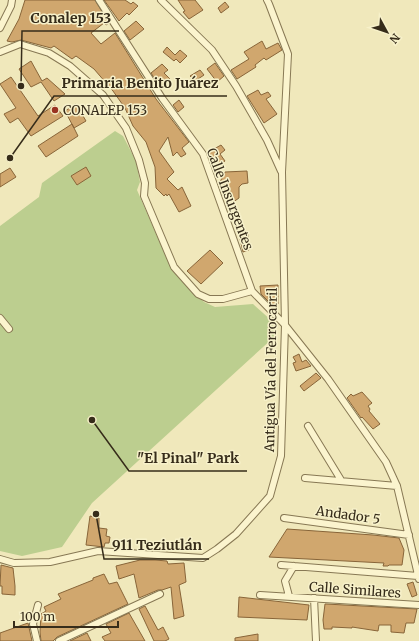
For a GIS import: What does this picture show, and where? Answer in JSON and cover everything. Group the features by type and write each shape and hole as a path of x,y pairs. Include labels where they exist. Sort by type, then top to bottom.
{"street":[{"path":"0,28 12,0"},
{"name":"Calle Insurgentes","path":"99,0 162,98 203,154 252,291"},
{"path":"161,0 212,50 236,86 267,140 282,172"},
{"name":"Antigua Vía del Ferrocarril","path":"0,560 14,563 50,562 98,551 203,558 236,534 270,496 281,456 285,325 282,172 288,54 269,4 266,0"},
{"path":"0,52 20,44 49,53 70,66 103,95 126,128 139,160 145,183 144,196 174,267 198,294 210,299 223,299 252,291 285,325 328,379 386,462 397,486 419,577 280,565"},
{"path":"0,318 9,329"},
{"path":"308,426 341,480"},
{"path":"305,478 397,486"},
{"name":"Andador 5","path":"284,518 410,535"},
{"path":"289,596 285,581 294,566"},
{"path":"59,641 160,594"},
{"name":"Calle Similares","path":"260,595 419,605"},
{"path":"314,598 316,641"},
{"path":"36,641 33,624 38,605"}],"green space":[{"path":"115,131 123,136 136,161 140,182 137,190 166,257 178,276 204,302 215,307 253,304 272,321 274,337 92,503 62,547 22,556 0,551 0,226 39,197 42,183"}],"building":[{"path":"25,0 95,0 109,23 106,25 104,23 91,33 101,44 115,33 156,99 189,142 182,148 186,154 181,157 177,152 173,156 168,137 159,151 174,172 167,179 178,190 182,187 191,206 179,212 169,194 164,196 156,188 155,167 146,142 133,126 125,108 113,91 94,69 76,56 72,59 54,46 51,48 21,40 12,42 7,41 19,19"},
{"path":"104,0 125,0 131,4 133,2 138,6 129,15 127,13 119,21"},
{"path":"178,0 195,0 203,10 189,19 183,12 185,11"},
{"path":"225,2 229,7 221,13 218,8"},
{"path":"136,21 144,29 130,40 124,31"},
{"path":"262,41 266,49 278,43 282,50 266,60 264,58 255,65 256,67 237,79 231,70 249,59 244,52"},
{"path":"167,47 175,55 180,50 187,56 180,63 176,59 174,61 163,52"},
{"path":"31,61 42,81 47,78 65,94 54,101 41,82 31,87 19,69"},
{"path":"215,63 224,76 217,82 207,69"},
{"path":"162,64 168,70 164,73 170,79 160,87 151,73"},
{"path":"200,70 204,75 195,81 190,76"},
{"path":"11,77 38,116 55,105 63,116 31,136 18,118 10,123 4,114 16,108 0,84"},
{"path":"258,90 261,95 268,92 271,96 266,99 277,114 264,123 247,96"},
{"path":"179,100 184,107 178,112 173,105"},
{"path":"76,104 86,121 74,128 65,111"},
{"path":"72,124 78,136 46,157 38,146"},
{"path":"221,145 225,150 220,154 225,161 214,169 207,153"},
{"path":"86,167 91,176 77,185 71,176"},
{"path":"10,168 16,177 0,187 0,174"},
{"path":"247,171 248,183 242,184 239,187 239,198 229,205 220,182 225,172"},
{"path":"248,234 249,250 243,252 240,239"},
{"path":"210,250 223,263 201,284 187,271"},
{"path":"278,285 278,304 272,305 261,294 260,286"},
{"path":"299,354 302,362 306,360 311,366 296,371 293,363 296,362 293,357"},
{"path":"316,373 321,378 304,391 300,386"},
{"path":"362,392 372,403 368,406 370,409 369,411 380,424 373,429 362,417 361,418 347,398 351,394 353,396"},
{"path":"90,516 99,518 99,528 107,529 106,536 110,537 109,543 105,543 104,547 86,545"},
{"path":"287,529 399,538 404,550 402,565 383,566 384,563 269,557"},
{"path":"140,560 167,561 168,564 184,563 186,582 179,585 184,616 174,619 171,587 158,590 139,598 134,574 119,579 116,566"},
{"path":"1,565 13,568 15,595 2,594 2,586 0,586"},
{"path":"104,574 109,584 117,582 128,604 57,637 53,641 41,641 41,614 46,611 44,607 61,599 58,594"},
{"path":"413,582 417,595 412,597 407,584"},
{"path":"239,597 309,605 307,620 238,617"},
{"path":"325,604 417,609 414,623 406,623 404,633 391,632 391,625 379,625 378,631 352,627 332,627 332,629 324,629 323,620"},
{"path":"145,606 158,630 163,627 169,639 165,641 154,641 139,609"},
{"path":"129,613 145,641 105,641 102,637 111,633 106,624"},
{"path":"28,623 32,641 0,641 0,633"},
{"path":"87,633 91,641 70,641"},
{"path":"258,634 258,641 235,641 235,638"}],"place":[{"name":"Conalep 153","path":"21,86"},
{"name":"CONALEP 153","path":"55,110"},
{"name":"Primaria Benito Juárez","path":"10,158"},
{"name":"\"El Pinal\" Park","path":"92,420"},
{"name":"911 Teziutlán","path":"96,514"}]}
